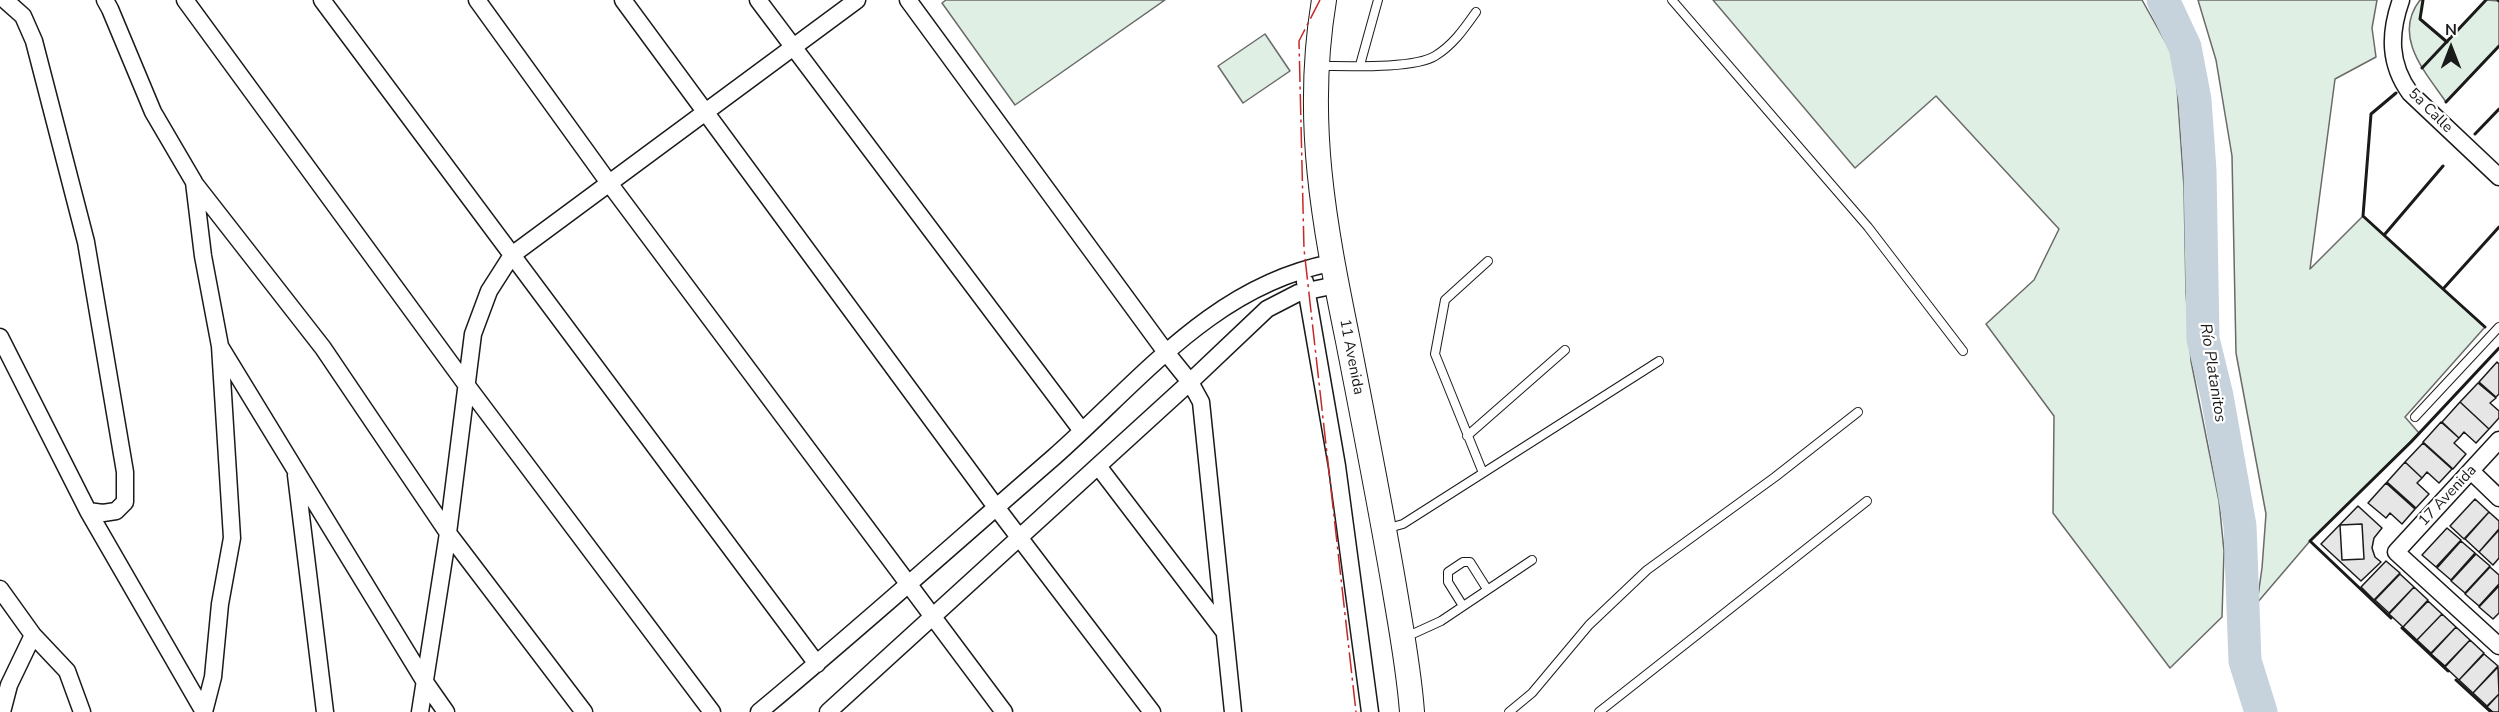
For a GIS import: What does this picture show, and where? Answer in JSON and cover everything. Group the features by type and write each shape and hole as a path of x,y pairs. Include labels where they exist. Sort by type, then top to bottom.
{"main road":[{"name":"11 Avenida","path":"1324,0 1316,66 1315,133 1321,198 1384,529 1412,712"}],"street":[{"path":"5,0 23,16 34,41 86,242 125,472 124,502 116,511 103,513 88,511"},
{"path":"105,0 111,9 153,112 194,182 323,348 448,533 584,712"},
{"path":"185,0 465,383 712,712"},
{"path":"322,0 817,664"},
{"path":"477,0 609,183 1004,712"},
{"path":"623,0 707,111 1019,538 1152,712"},
{"path":"758,0 1082,431"},
{"path":"420,712 448,533 465,383 473,334 480,310 489,291 512,255 857,0"},
{"path":"908,0 1190,382 1201,402 1233,712"},
{"name":"5a Calle","path":"2401,0 2394,28 2394,63 2400,79 2410,93 2499,177"},
{"path":"194,182 220,346 232,538 220,604 213,677 204,712"},
{"path":"1303,269 1337,466 1370,712"},
{"path":"759,712 817,664 1082,431 1165,351 1246,293 1269,281 1303,269 1334,274"},
{"path":"828,712 1267,309 1282,300 1307,291 1334,274"},
{"path":"0,337 88,511 204,712"},
{"path":"220,346 425,682 446,712"},
{"name":"17 Avenida","path":"2499,440 2396,552 2499,646"},
{"path":"1098,466 1223,631"},
{"path":"295,469 325,712"},
{"path":"2471,471 2499,498"},
{"path":"0,589 33,635 67,671 82,712"},
{"path":"2,712 5,684 33,635"},
{"path":"843,698 853,712"}],"lane":[{"path":"1360,65 1378,0"},
{"path":"1672,0 1868,226 1963,351"},
{"path":"1316,66 1414,63 1433,58 1453,44 1476,12"},
{"path":"1483,473 1435,354 1445,300 1488,261"},
{"path":"2415,417 2499,327"},
{"path":"1467,436 1565,350"},
{"path":"1384,529 1403,524 1659,362"},
{"path":"1509,712 1532,693 1589,625 1647,570 1775,477 1858,412"},
{"path":"1599,712 1867,501"},
{"path":"1402,638 1441,621 1532,560"},
{"path":"1463,606 1448,582 1448,572 1463,562 1470,562 1487,589"}],"green space":[{"path":"946,0 1165,0 1015,105 942,3"},
{"path":"1713,0 2142,0 2175,59 2184,187 2186,293 2191,361 2219,501 2224,551 2222,617 2170,668 2053,513 2054,416 1986,324 2034,280 2059,229 1936,96 1855,168"},
{"path":"2198,0 2377,0 2372,28 2376,57 2335,79 2310,269 2363,216 2485,327 2405,417 2419,433 2310,541 2257,603 2266,514 2236,353 2232,156 2216,60"},
{"path":"2420,0 2423,0 2420,19 2447,42 2486,0 2499,1 2499,46 2446,102 2421,66 2410,40 2409,27 2412,13"},
{"path":"1265,34 1290,71 1243,103 1218,66"}],"building":[{"path":"2497,362 2499,364 2499,394 2496,397 2479,382"},
{"path":"2478,383 2496,398 2490,403 2499,411 2499,418 2489,429 2460,402"},
{"path":"2460,402 2489,429 2476,443 2464,432 2459,438 2442,422"},
{"path":"2441,422 2459,438 2454,443 2466,454 2453,469 2423,442"},
{"path":"2423,443 2452,469 2439,483 2427,472 2422,478 2405,462"},
{"path":"2405,462 2422,478 2417,483 2429,494 2416,508 2387,482"},
{"path":"2386,483 2415,509 2402,524 2390,513 2386,518 2368,503"},
{"path":"2475,499 2489,512 2464,539 2450,526"},
{"path":"2358,506 2382,528 2374,538 2372,548 2375,557 2381,562 2361,581 2321,544"},
{"path":"2489,512 2499,521 2499,529 2479,552 2465,539"},
{"path":"2362,524 2364,559 2342,560 2340,525"},
{"path":"2447,528 2461,540 2436,567 2422,555"},
{"path":"2499,530 2499,558 2493,565 2479,552"},
{"path":"2461,541 2475,553 2451,580 2437,568"},
{"path":"2476,554 2490,566 2465,593 2451,581"},
{"path":"2386,561 2400,573 2374,600 2361,587"},
{"path":"2490,567 2499,575 2499,584 2479,606 2465,594"},
{"path":"2400,574 2414,587 2389,613 2375,600"},
{"path":"2499,586 2499,613 2493,619 2479,607"},
{"path":"2414,587 2428,600 2403,627 2389,614"},
{"path":"2428,601 2442,614 2417,640 2403,627"},
{"path":"2442,614 2456,627 2431,653 2417,640"},
{"path":"2456,627 2470,640 2445,666 2431,654"},
{"path":"2470,640 2484,653 2459,680 2445,667"},
{"path":"2484,654 2498,666 2473,693 2459,680"},
{"path":"2498,667 2499,694 2487,706 2473,693"},
{"path":"2499,694 2499,712 2493,712 2487,707"}],"waterway":[{"name":"Río Platanitos","path":"2163,0 2185,47 2195,100 2200,171 2203,339 2217,396 2240,526 2245,661 2261,712"}],"wall":[{"path":"2423,0 2420,19 2447,42"},
{"path":"2422,68 2486,0"},
{"path":"2446,102 2499,46"},
{"path":"2396,93 2371,114 2363,216 2443,289"},
{"path":"2475,134 2499,109"},
{"path":"2385,234 2443,166"},
{"path":"2485,327 2443,289 2499,227"},
{"path":"2391,618 2310,541 2411,442 2499,348"},
{"path":"2402,628 2448,671"},
{"path":"2456,680 2491,712"}],"power":[{"path":"1320,0 1299,41 1304,249 1356,712"}]}
